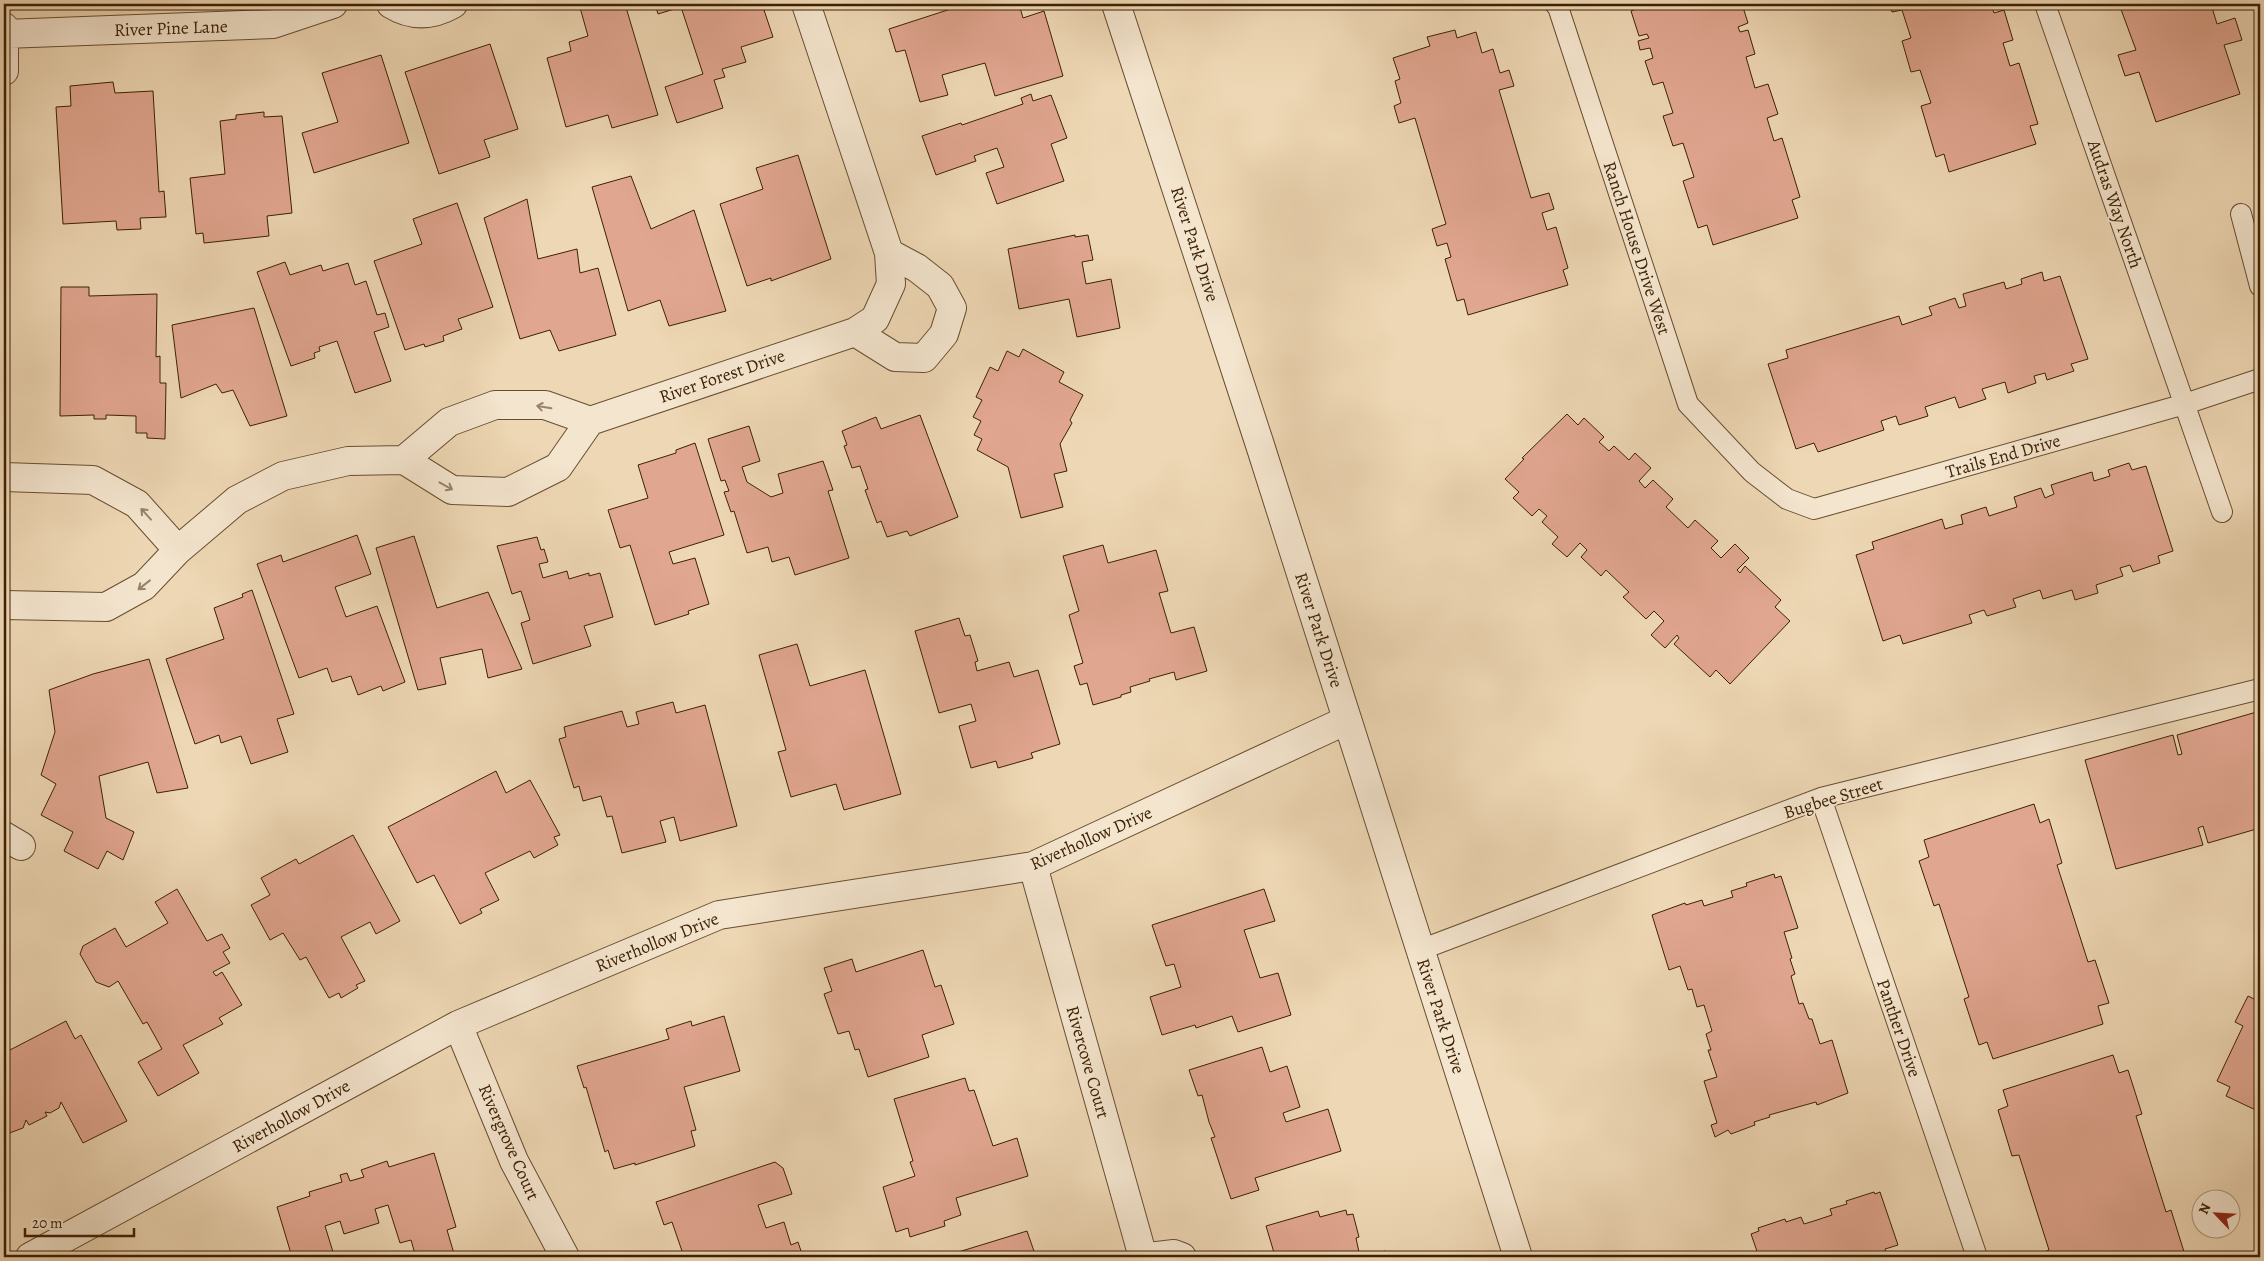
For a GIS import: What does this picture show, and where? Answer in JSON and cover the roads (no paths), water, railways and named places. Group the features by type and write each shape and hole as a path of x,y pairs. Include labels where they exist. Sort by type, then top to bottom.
{"street":[{"name":"River Pine Lane","path":"4,31 273,24 333,4"},
{"path":"391,4 401,10 432,14 453,4"},
{"name":"River Forest Drive","path":"590,421 855,332 875,319 891,284 889,253 806,4"},
{"name":"River Park Drive","path":"1116,4 1518,1257"},
{"path":"4,31 4,71"},
{"path":"855,332 895,357 924,358 944,334 952,308 940,286 917,268 889,253"},
{"path":"4,605 106,607 144,586 178,550 237,500 283,476 348,461 404,460 452,490 508,492 558,467 590,421 545,405 495,405 449,422 404,460"},
{"path":"4,477 93,480 137,504 178,550"},
{"name":"Riverhollow Drive","path":"30,1257 458,1025 719,915 1033,866 1347,720"},
{"name":"Rivercove Court","path":"1033,866 1143,1257"},
{"name":"Rivergrove Court","path":"458,1025 514,1161 565,1257"},
{"path":"1149,1257 1174,1254 1182,1257"}],"lane":[{"name":"Ranch House Drive West","path":"1555,4 1558,7 1688,404 1752,472"},
{"name":"Audras Way North","path":"2045,4 2222,512"},
{"path":"2241,214 2260,286"},
{"name":"Trails End Drive","path":"1752,472 1787,499 1814,509 2185,404 2260,379"},
{"name":"Bugbee Street","path":"1420,950 1821,798 2260,689"},
{"name":"Panther Drive","path":"1821,798 1977,1257"}]}
